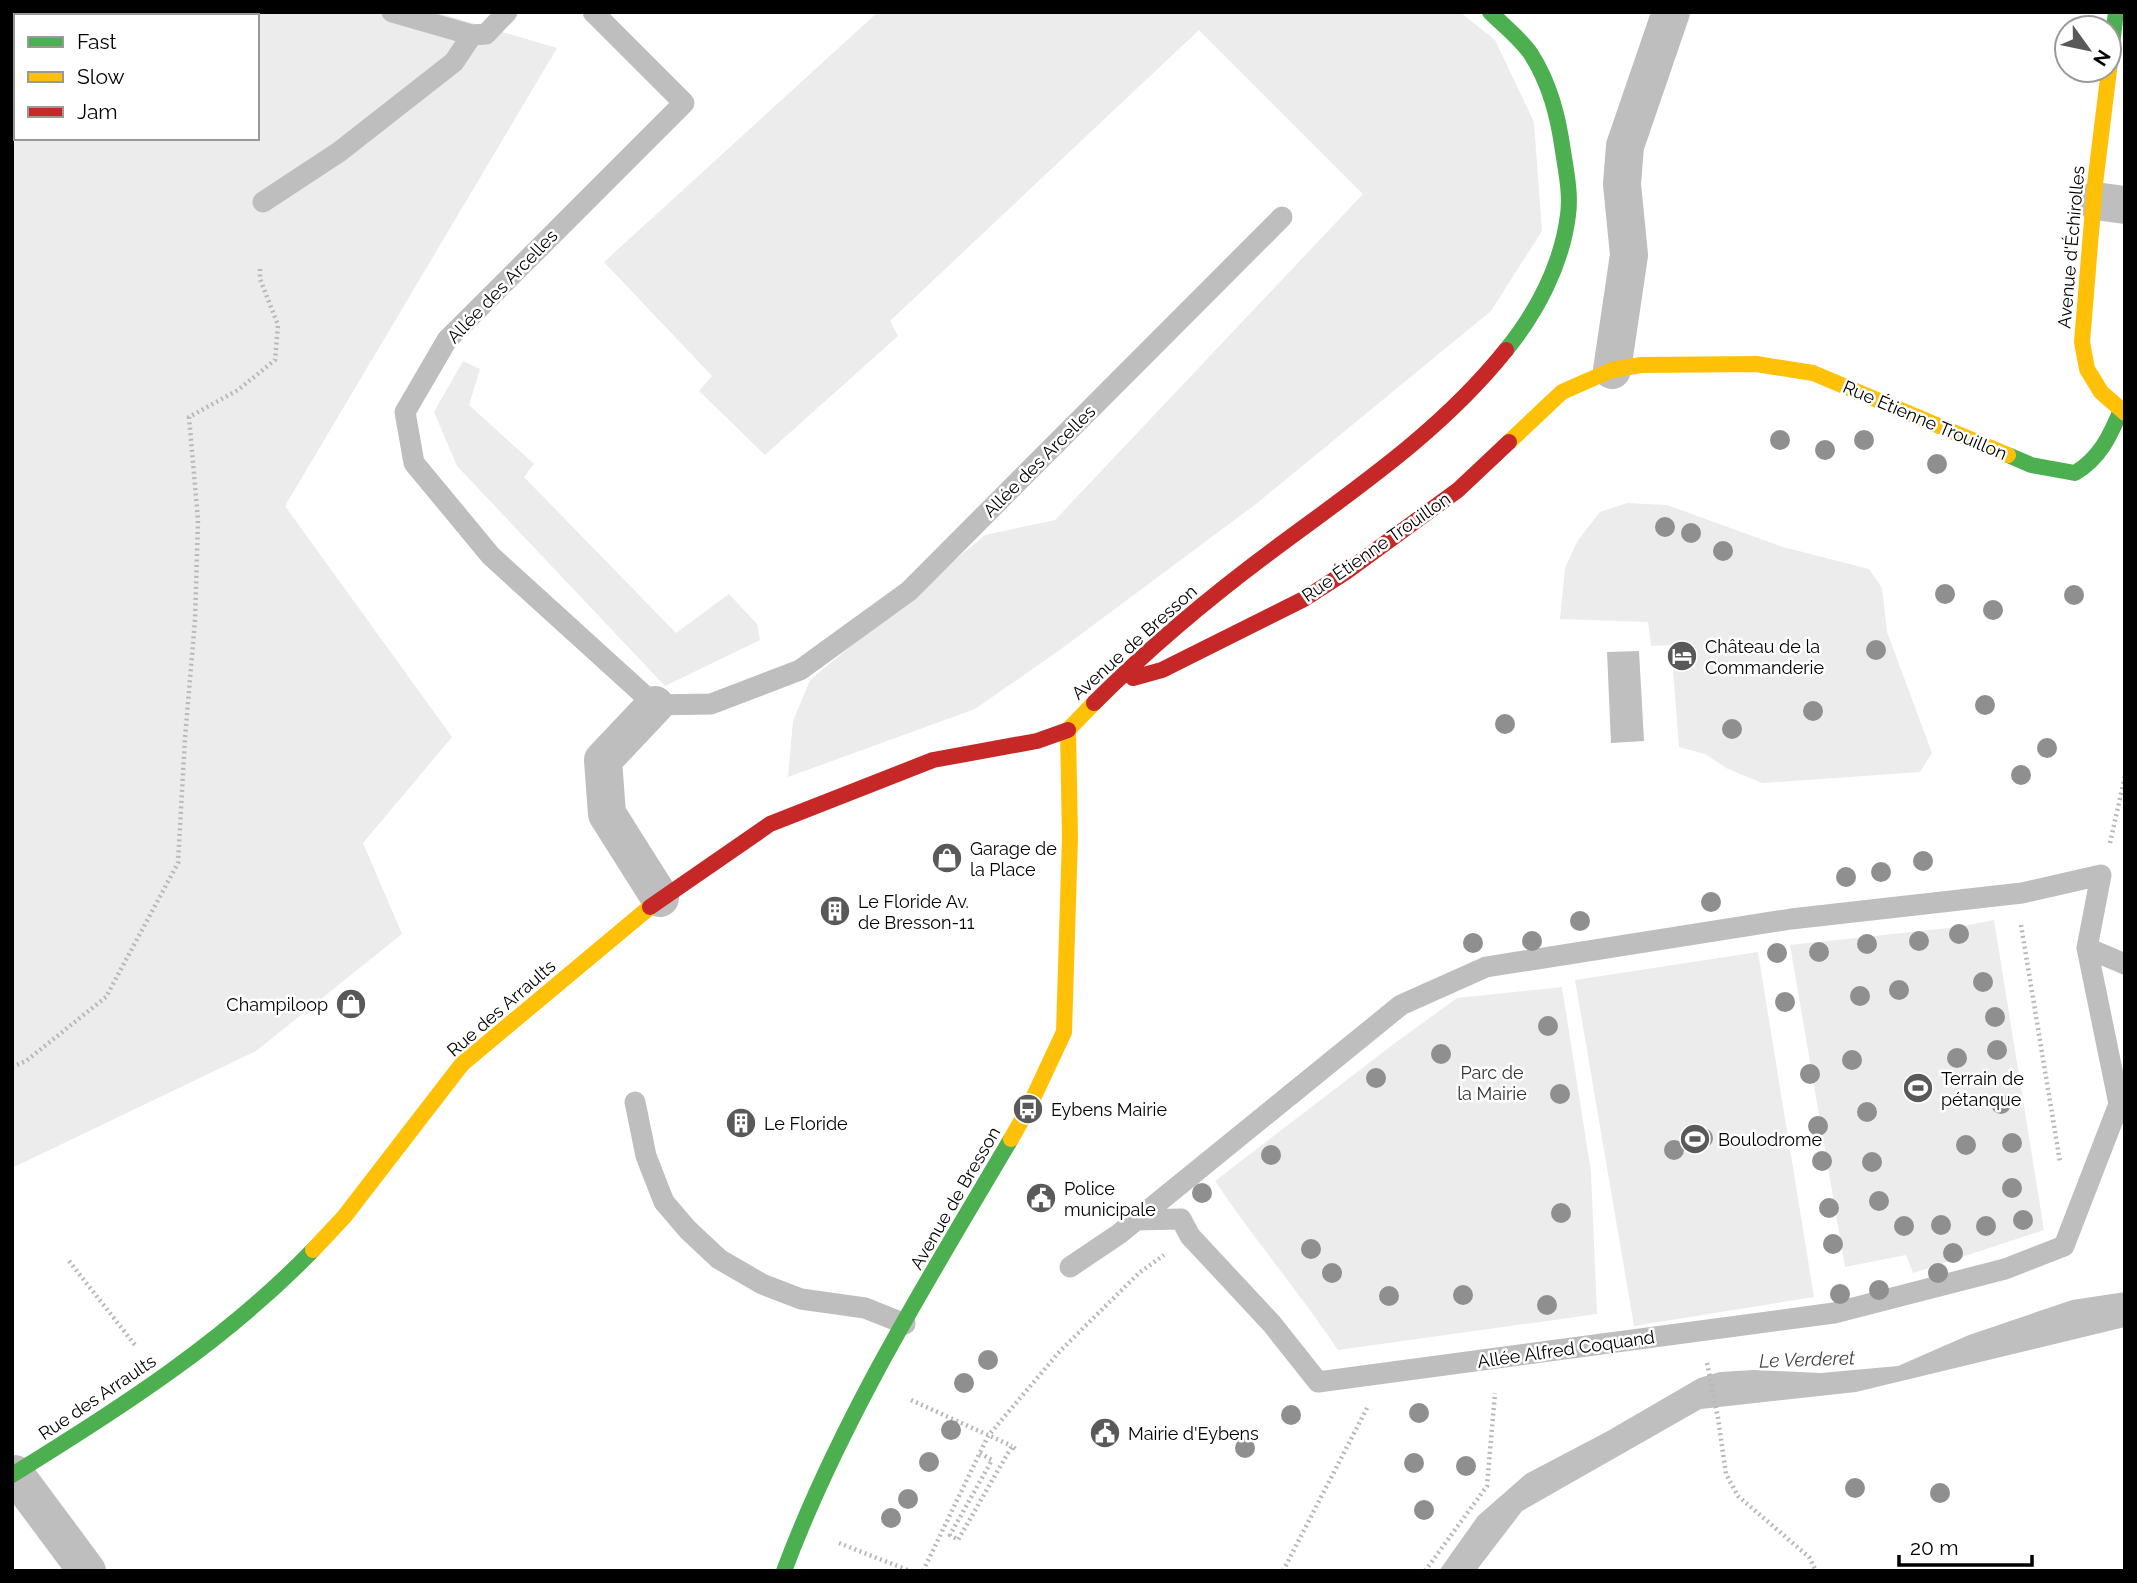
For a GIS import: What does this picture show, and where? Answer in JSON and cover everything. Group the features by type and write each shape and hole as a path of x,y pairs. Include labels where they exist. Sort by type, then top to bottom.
{"street":[{"name":"Avenue de Bresson","path":"784,1571 798,1529 872,1382 962,1220 1028,1109 1065,1031 1070,837 1068,730 1114,682 1226,585 1384,466 1463,401 1500,361 1530,321 1546,290 1557,261 1568,215 1556,112 1530,52 1490,12"},
{"path":"1612,370 1629,255 1622,184 1625,146 1671,12"},
{"name":"Avenue d'Échirolles","path":"2109,84 2110,203 2082,342 2087,369 2101,392 2123,412"},
{"name":"Rue Étienne Trouillon","path":"1114,682 1162,670 1304,599 1375,552 1458,490 1562,392 1612,370 1641,365 1756,364 1813,373 2031,465 2076,473 2092,463 2123,412"},
{"path":"655,705 603,760 607,814 660,898"},
{"name":"Rue des Arraults","path":"14,1474 126,1404 211,1342 301,1262 344,1217 462,1064 660,898 770,824 933,760 1037,741 1068,730"},
{"path":"14,1474 88,1571"}],"lane":[{"path":"392,12 472,35 486,34 507,12"},
{"name":"Allée des Arcelles","path":"593,12 684,103 447,340 405,412 414,463 491,556 655,705 712,704 800,670 909,592 1282,217"},
{"path":"263,202 339,152 454,62 472,35"},
{"path":"1070,1267 1119,1234 1401,1005 1486,967 1791,919 2022,893 2101,875 2087,948 2122,1104"},
{"path":"2087,948 2125,964"},
{"path":"635,1102 646,1156 664,1202 688,1230 719,1259 762,1284 801,1299 865,1308 905,1324"},
{"name":"Allée Alfred Coquand","path":"1135,1220 1181,1219 1190,1236 1272,1324 1318,1382 1834,1312 2005,1269 2064,1246 2122,1104"}],"path":[{"path":"12,1067 26,1061 106,996 178,863 184,738 195,620 198,520 189,417 238,390 275,360 278,325 260,279 260,268"},
{"path":"2101,875 2122,802 2125,776"},
{"path":"2019,915 2060,1163"},
{"path":"923,1571 988,1436 1030,1384 1085,1326 1139,1273 1190,1236"},
{"path":"69,1261 159,1380"},
{"path":"1425,1571 1487,1486 1495,1392 1546,1352"},
{"path":"1709,1370 1726,1474 1738,1496 1809,1557 1816,1571"},
{"path":"1283,1571 1385,1373"},
{"path":"872,1382 1018,1451"},
{"path":"980,1453 992,1460 950,1535 958,1540 1012,1446"},
{"path":"798,1529 910,1571"}],"green space":[{"path":"12,12 435,12 557,48 285,506 452,737 363,843 402,934 256,1051 12,1168"},
{"path":"878,12 1460,12 1495,40 1534,122 1542,231 1491,311 1256,504 1057,652 975,709 788,777 793,721 810,680 985,535 1055,520 1363,194 1199,30 890,321 898,336 765,455 699,391 712,376 604,262"},
{"path":"463,361 480,369 469,405 534,464 524,477 676,633 729,594 757,624 760,640 665,686 457,466 434,412"},
{"path":"1627,503 1667,505 1783,547 1869,569 1882,588 1887,632 1932,753 1920,772 1762,783 1728,769 1705,754 1679,747 1671,645 1651,646 1648,622 1560,619 1565,568 1578,540 1600,512"},
{"name":"Terrain de pétanque","path":"1994,920 2044,1230 1913,1273 1906,1255 1845,1267 1790,945 1958,927"},
{"name":"Boulodrome","path":"1758,952 1814,1297 1634,1326 1575,980"},
{"name":"Parc de la Mairie","path":"1562,987 1591,1172 1597,1314 1338,1350 1215,1181 1457,998"}],"shaded area":[{"path":"1639,651 1644,741 1611,743 1607,652"},
{"name":"Le Verderet","path":"2125,1292 2125,1327 1856,1392 1701,1409 1522,1511 1476,1571 1439,1571 1478,1516 1526,1474 1699,1378 1720,1372 1754,1370 1821,1373 1898,1366 1969,1335 2072,1300"}],"traffic: fast":[{"path":"1490,12 1527,48 1538,65 1559,125 1569,191 1565,233 1554,269 1538,304 1506,350"},
{"path":"2008,455 2031,465 2075,473 2098,453 2121,410"},
{"path":"784,1571 807,1514 859,1404 1011,1139"},
{"path":"12,1475 170,1372 244,1314 313,1250"}],"traffic: slow":[{"path":"2107,84 2095,184 2082,342 2087,369 2101,392 2125,413"},
{"path":"1509,442 1562,392 1612,370 1641,365 1756,364 1813,373 2008,455"},
{"path":"1011,1139 1064,1032 1070,837 1068,730 1094,703"},
{"path":"313,1250 344,1217 462,1064 650,907"}],"traffic: jam":[{"path":"1094,703 1137,661 1206,602 1427,432 1455,406 1506,350"},
{"path":"1133,678 1162,670 1304,599 1346,572 1458,490 1509,442"},
{"path":"650,907 770,824 933,760 1037,741 1068,730"}],"place":[{"name":"Château de la Commanderie","path":"1682,656"},
{"name":"Garage de la Place","path":"947,858"},
{"name":"Le Floride Av. de Bresson-11","path":"835,911"},
{"name":"Champiloop","path":"351,1004"},
{"name":"Terrain de pétanque","path":"1918,1088"},
{"name":"Eybens Mairie","path":"1028,1109"},
{"name":"Le Floride","path":"741,1123"},
{"name":"Boulodrome","path":"1695,1139"},
{"name":"Police municipale","path":"1041,1198"},
{"name":"Mairie d'Eybens","path":"1105,1433"}]}
